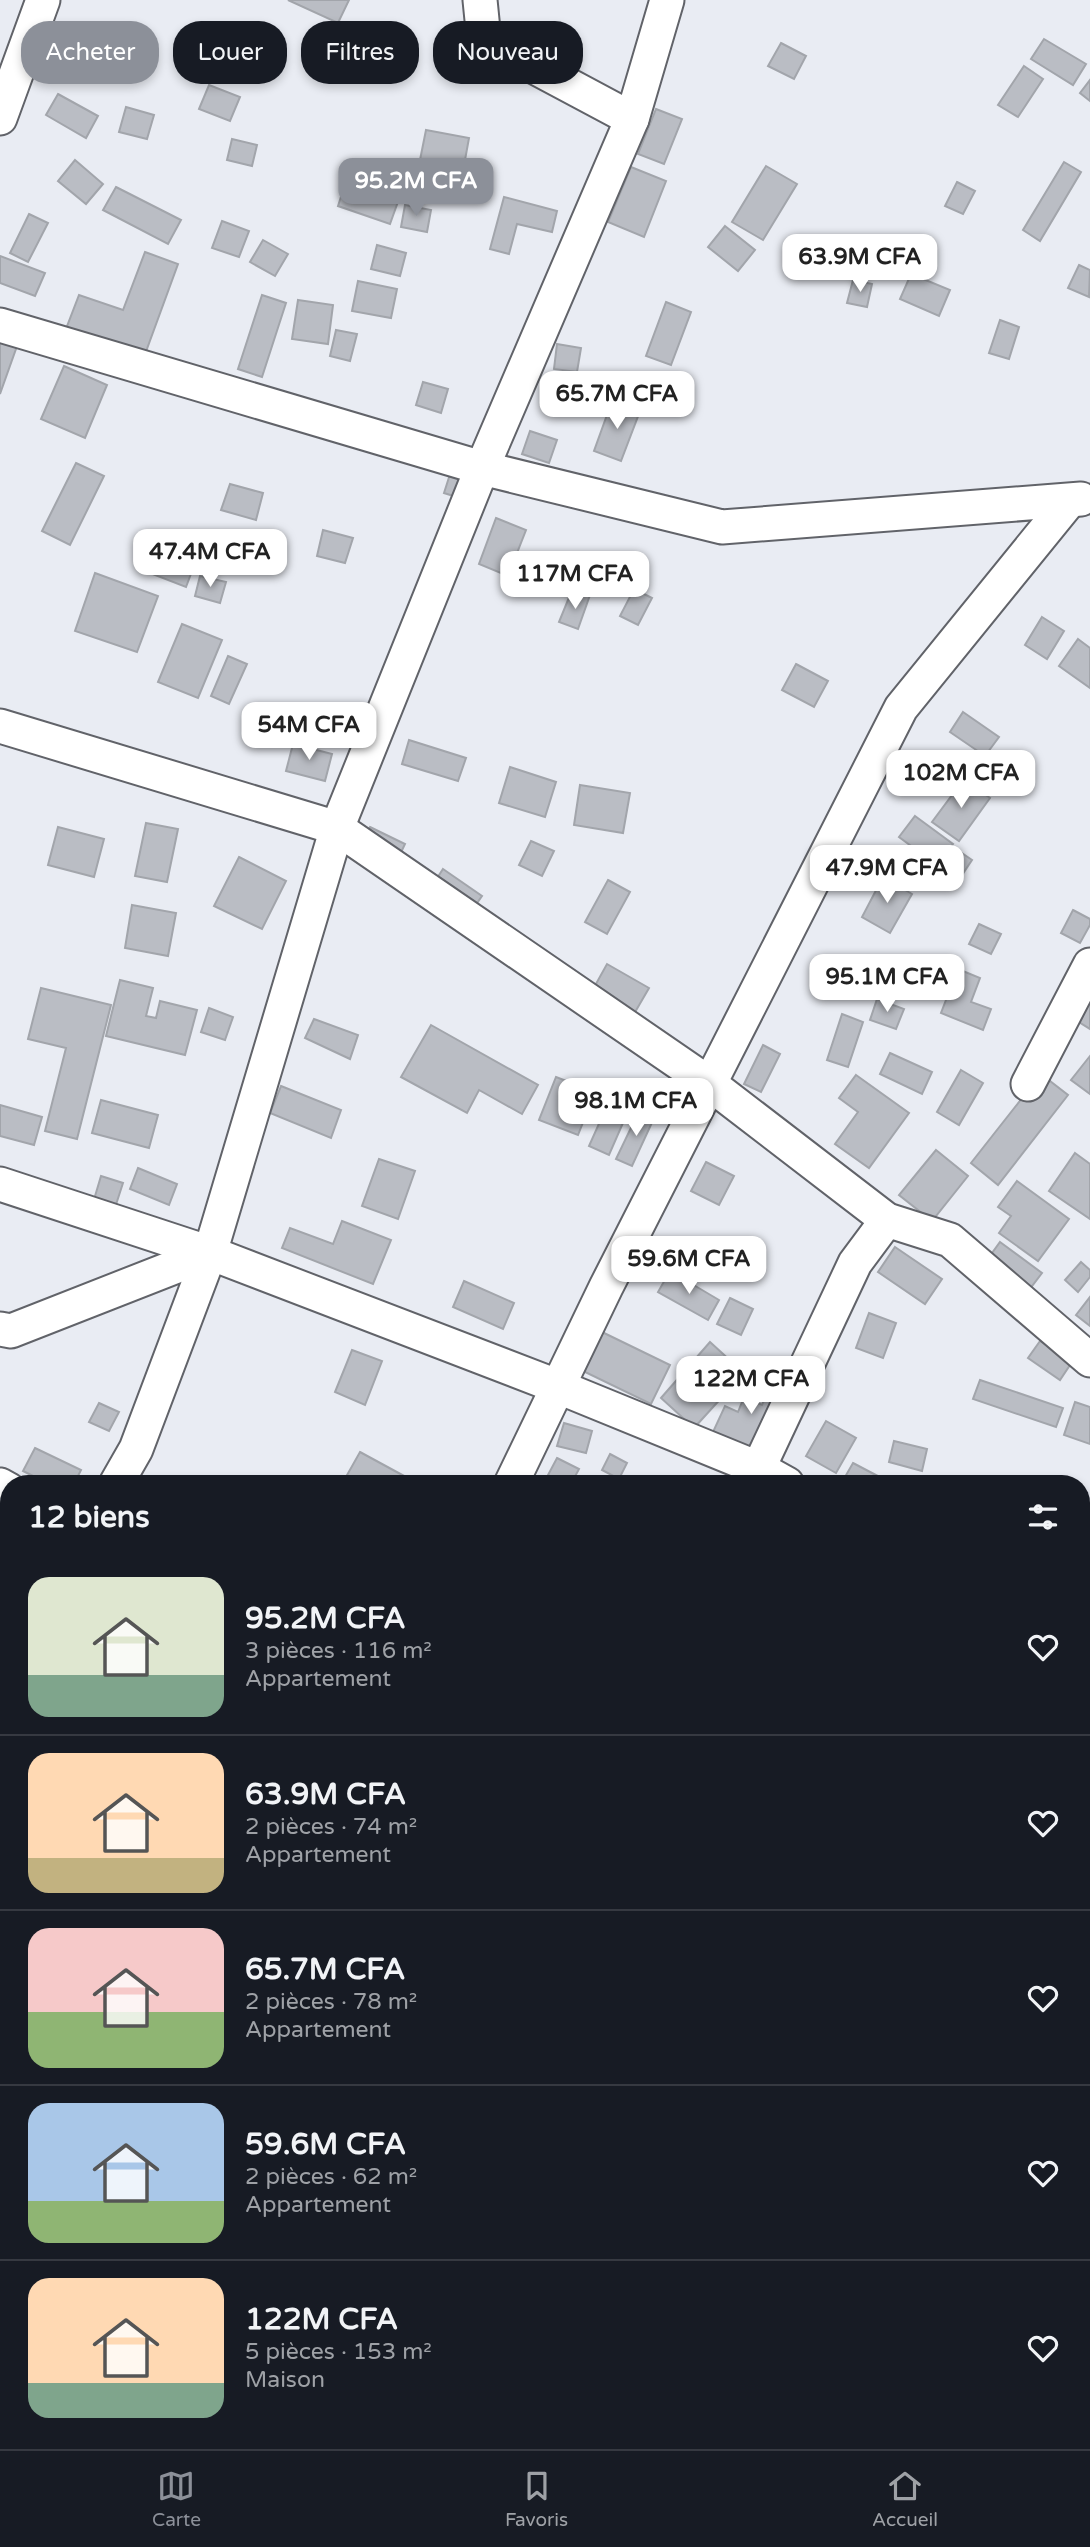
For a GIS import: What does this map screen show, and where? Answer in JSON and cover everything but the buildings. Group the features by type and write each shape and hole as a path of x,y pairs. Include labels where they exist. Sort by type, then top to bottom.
{"street":[{"path":"0,118 43,0"},
{"path":"480,0 484,40 632,119"},
{"path":"121,1475 136,1449 210,1253 337,828 482,468 632,119 667,0"},
{"path":"0,325 482,468 722,527 1080,500"},
{"path":"515,1475 606,1287 901,708 1080,500"},
{"path":"0,726 337,828 710,1084 887,1220 950,1240 1090,1360"},
{"path":"1028,1084 1090,965"},
{"path":"0,1184 210,1253 559,1387 757,1475"},
{"path":"768,1475 855,1264 887,1220"},
{"path":"0,1329 11,1331 210,1253"}]}
